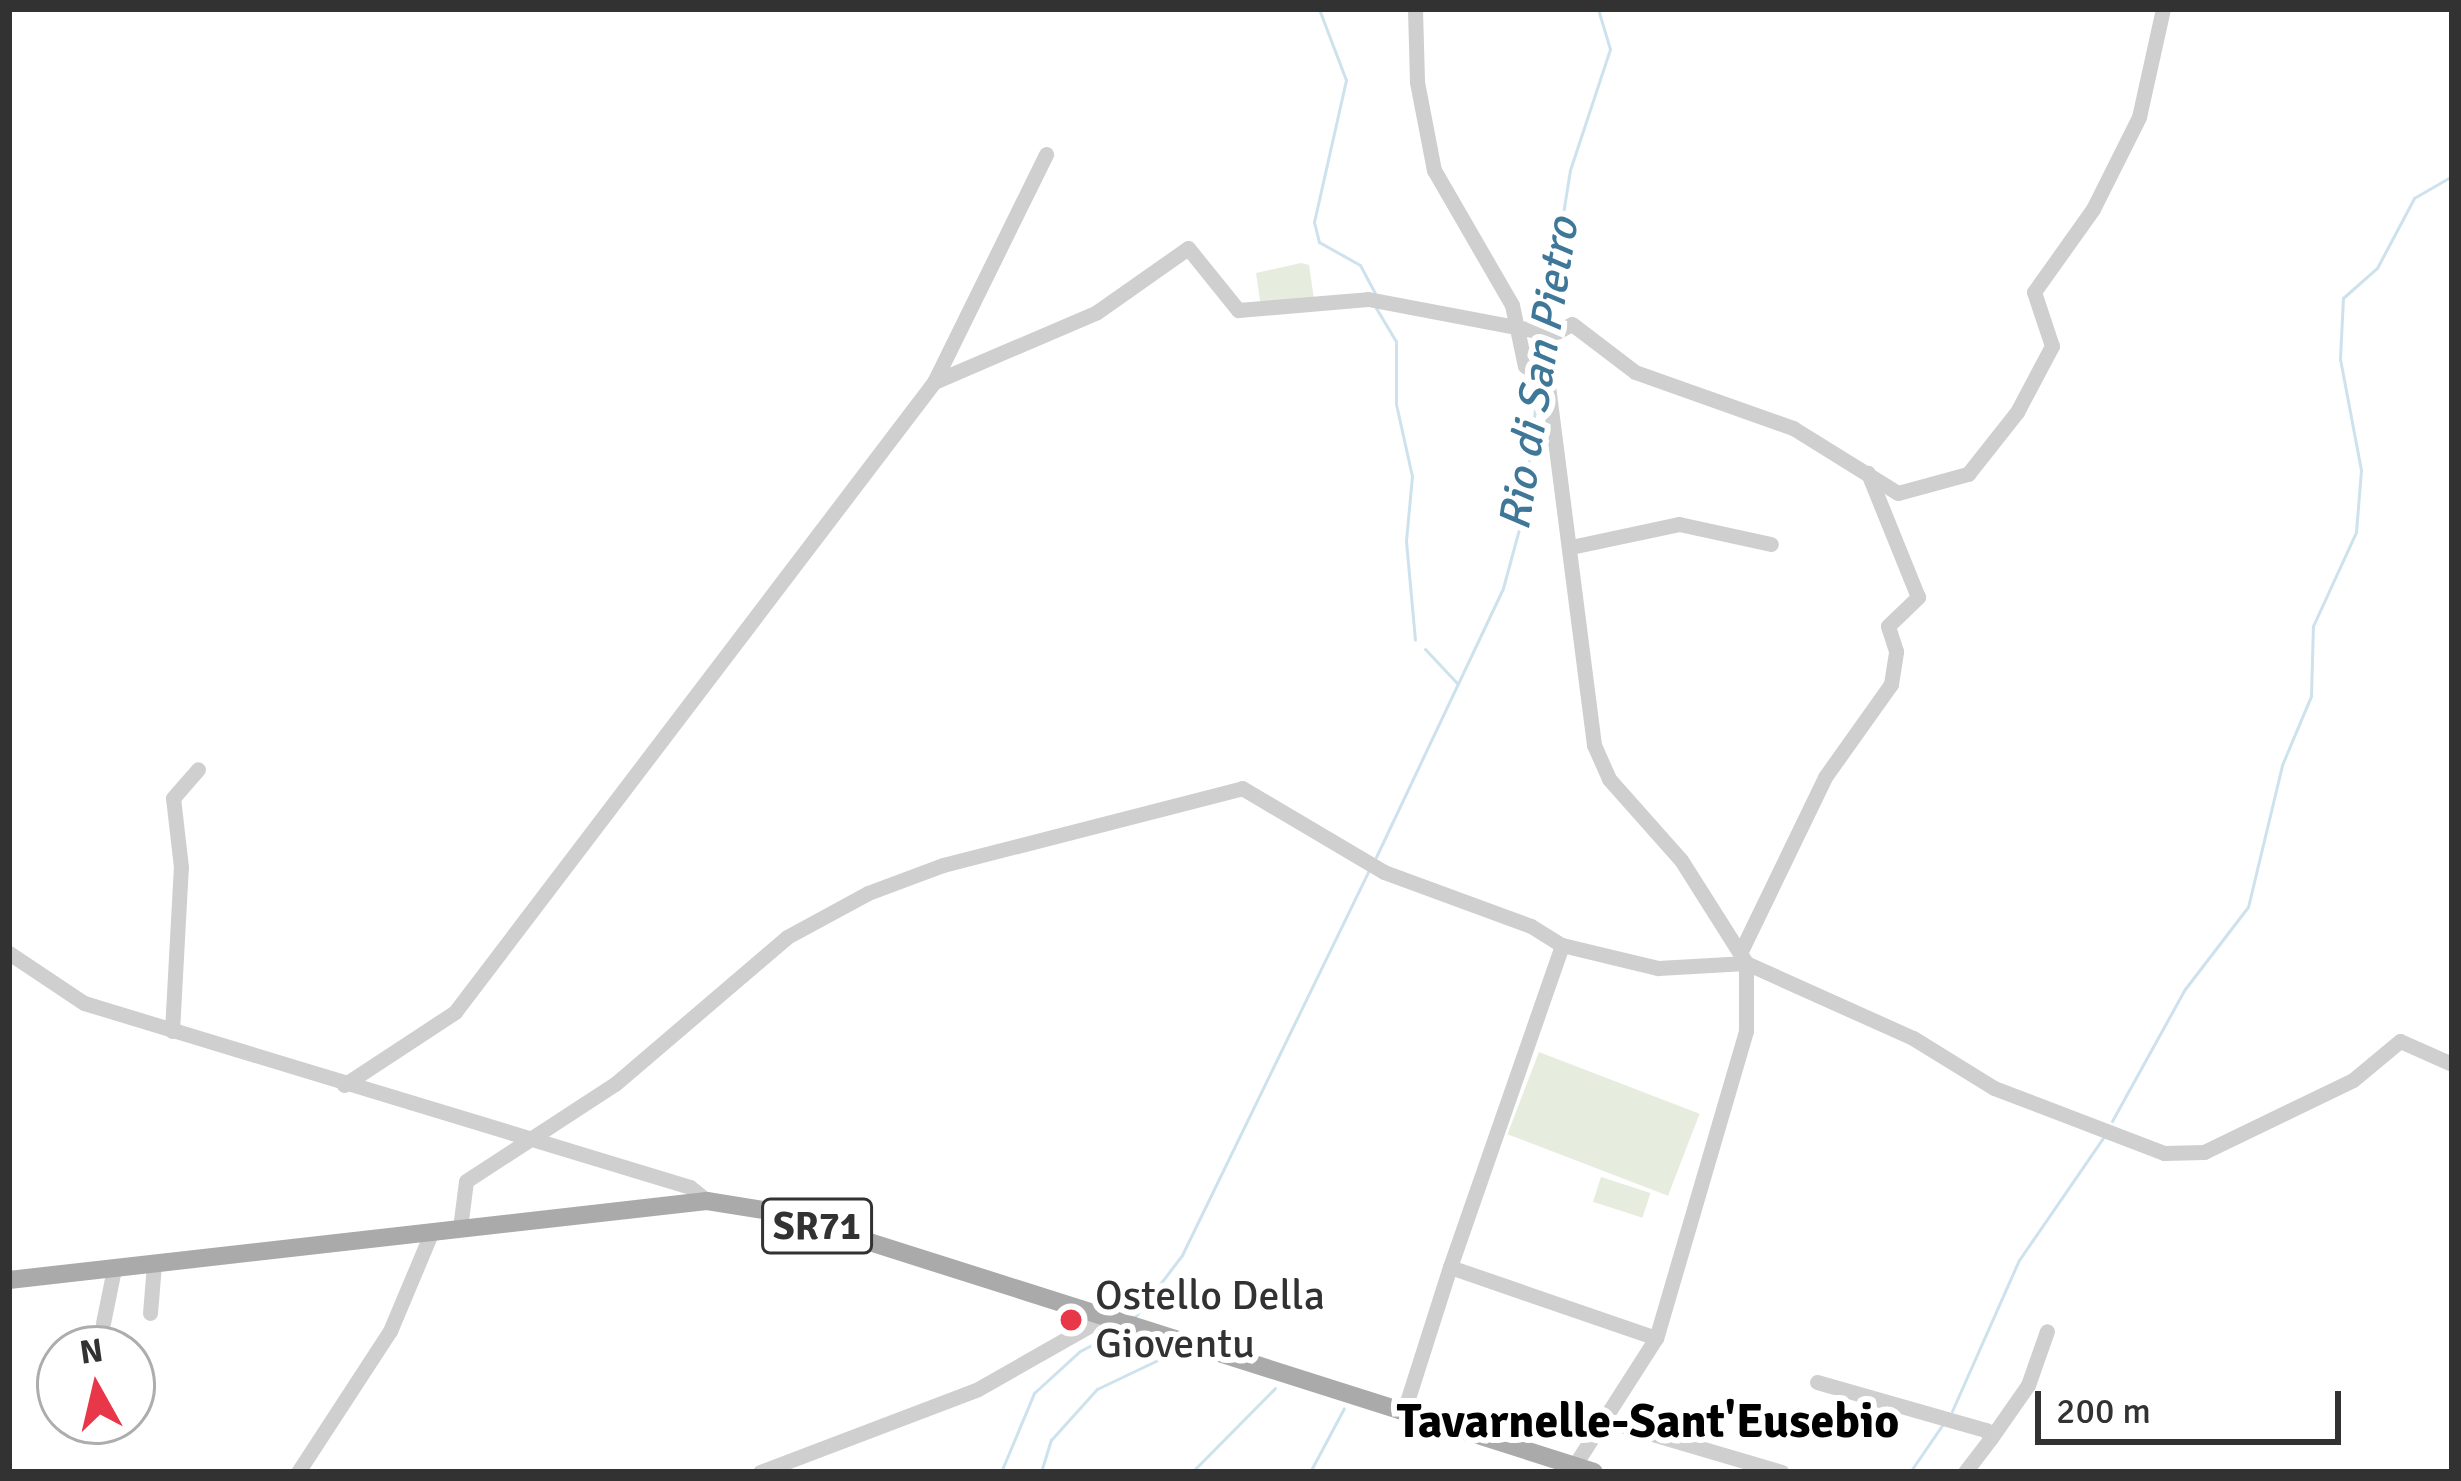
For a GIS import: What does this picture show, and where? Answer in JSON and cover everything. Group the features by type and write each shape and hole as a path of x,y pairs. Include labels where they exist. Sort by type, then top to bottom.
{"main road":[{"name":"SR71","path":"9,1280 706,1201 775,1213 1594,1472"}],"street":[{"path":"1415,9 1417,82 1434,170 1517,323 1525,366 1547,378"},
{"path":"934,382 1042,329 1097,312 1188,248 1238,310 1368,299 1517,323 1553,334 1572,324 1635,372 1793,428 1898,493 1951,482 1969,473 2017,412 2052,346 2034,292 2093,209 2139,117 2163,9"},
{"path":"344,1085 455,1012 934,382 1046,154"},
{"path":"1553,334 1547,378 1586,700 1601,762 1744,956 1913,1038 2032,1105 2183,1156 2353,1080 2400,1041 2452,1064"},
{"path":"1574,1466 1656,1338 1745,1031 1744,956 1825,777 1891,684 1896,651 1888,626 1918,597 1867,470"},
{"path":"1571,547 1678,524 1771,544"},
{"path":"172,1031 181,867 173,798 198,769"},
{"path":"460,1228 466,1181 536,1142 787,937 868,893 943,865 1242,788 1384,872 1562,945 1658,968 1744,956"},
{"path":"1404,1412 1562,945"},
{"path":"9,953 84,1003 690,1187 706,1201"},
{"path":"298,1472 391,1331 432,1231"},
{"path":"150,1313 154,1264"},
{"path":"1450,1267 1656,1338"},
{"path":"103,1323 114,1269"},
{"path":"760,1472 978,1389 1103,1318"},
{"path":"1965,1472 2028,1385 2048,1331"},
{"path":"1817,1382 1990,1438"},
{"path":"1605,1420 1782,1472"}],"shaded area":[{"path":"1309,265 1314,299 1261,307 1256,273"},
{"path":"1539,1052 1700,1114 1668,1196 1507,1134"},
{"path":"1601,1177 1650,1193 1642,1218 1593,1202"}],"waterway":[{"path":"1319,9 1346,80 1314,222 1319,242 1360,265 1375,293"},
{"name":"Rio di San Pietro","path":"1545,326 1570,170 1610,49 1598,9"},
{"path":"2112,1121 2185,989 2248,907 2282,765 2311,696 2313,626 2356,532 2361,470 2340,359 2343,298 2377,268 2414,198 2452,176"},
{"path":"1376,308 1396,341 1396,404 1412,476 1406,541 1415,640"},
{"name":"Rio di San Pietro","path":"1540,367 1543,341"},
{"name":"Rio di San Pietro","path":"1376,857 1503,588 1522,518 1538,383"},
{"path":"1425,649 1458,684"},
{"name":"Rio di San Pietro","path":"1135,1317 1182,1255 1368,872"},
{"path":"1952,1411 2019,1260 2103,1138"},
{"name":"Rio di San Pietro","path":"1001,1472 1034,1393 1080,1351 1121,1330"},
{"path":"1041,1472 1051,1440 1097,1389 1162,1358"},
{"path":"1192,1472 1275,1388"},
{"path":"1310,1472 1344,1408"},
{"path":"1910,1472 1943,1424"}],"place":[{"name":"Ostello Della Gioventu","path":"1071,1320"}],"district":[{"name":"Tavarnelle-Sant'Eusebio","path":"1648,1422"}]}
